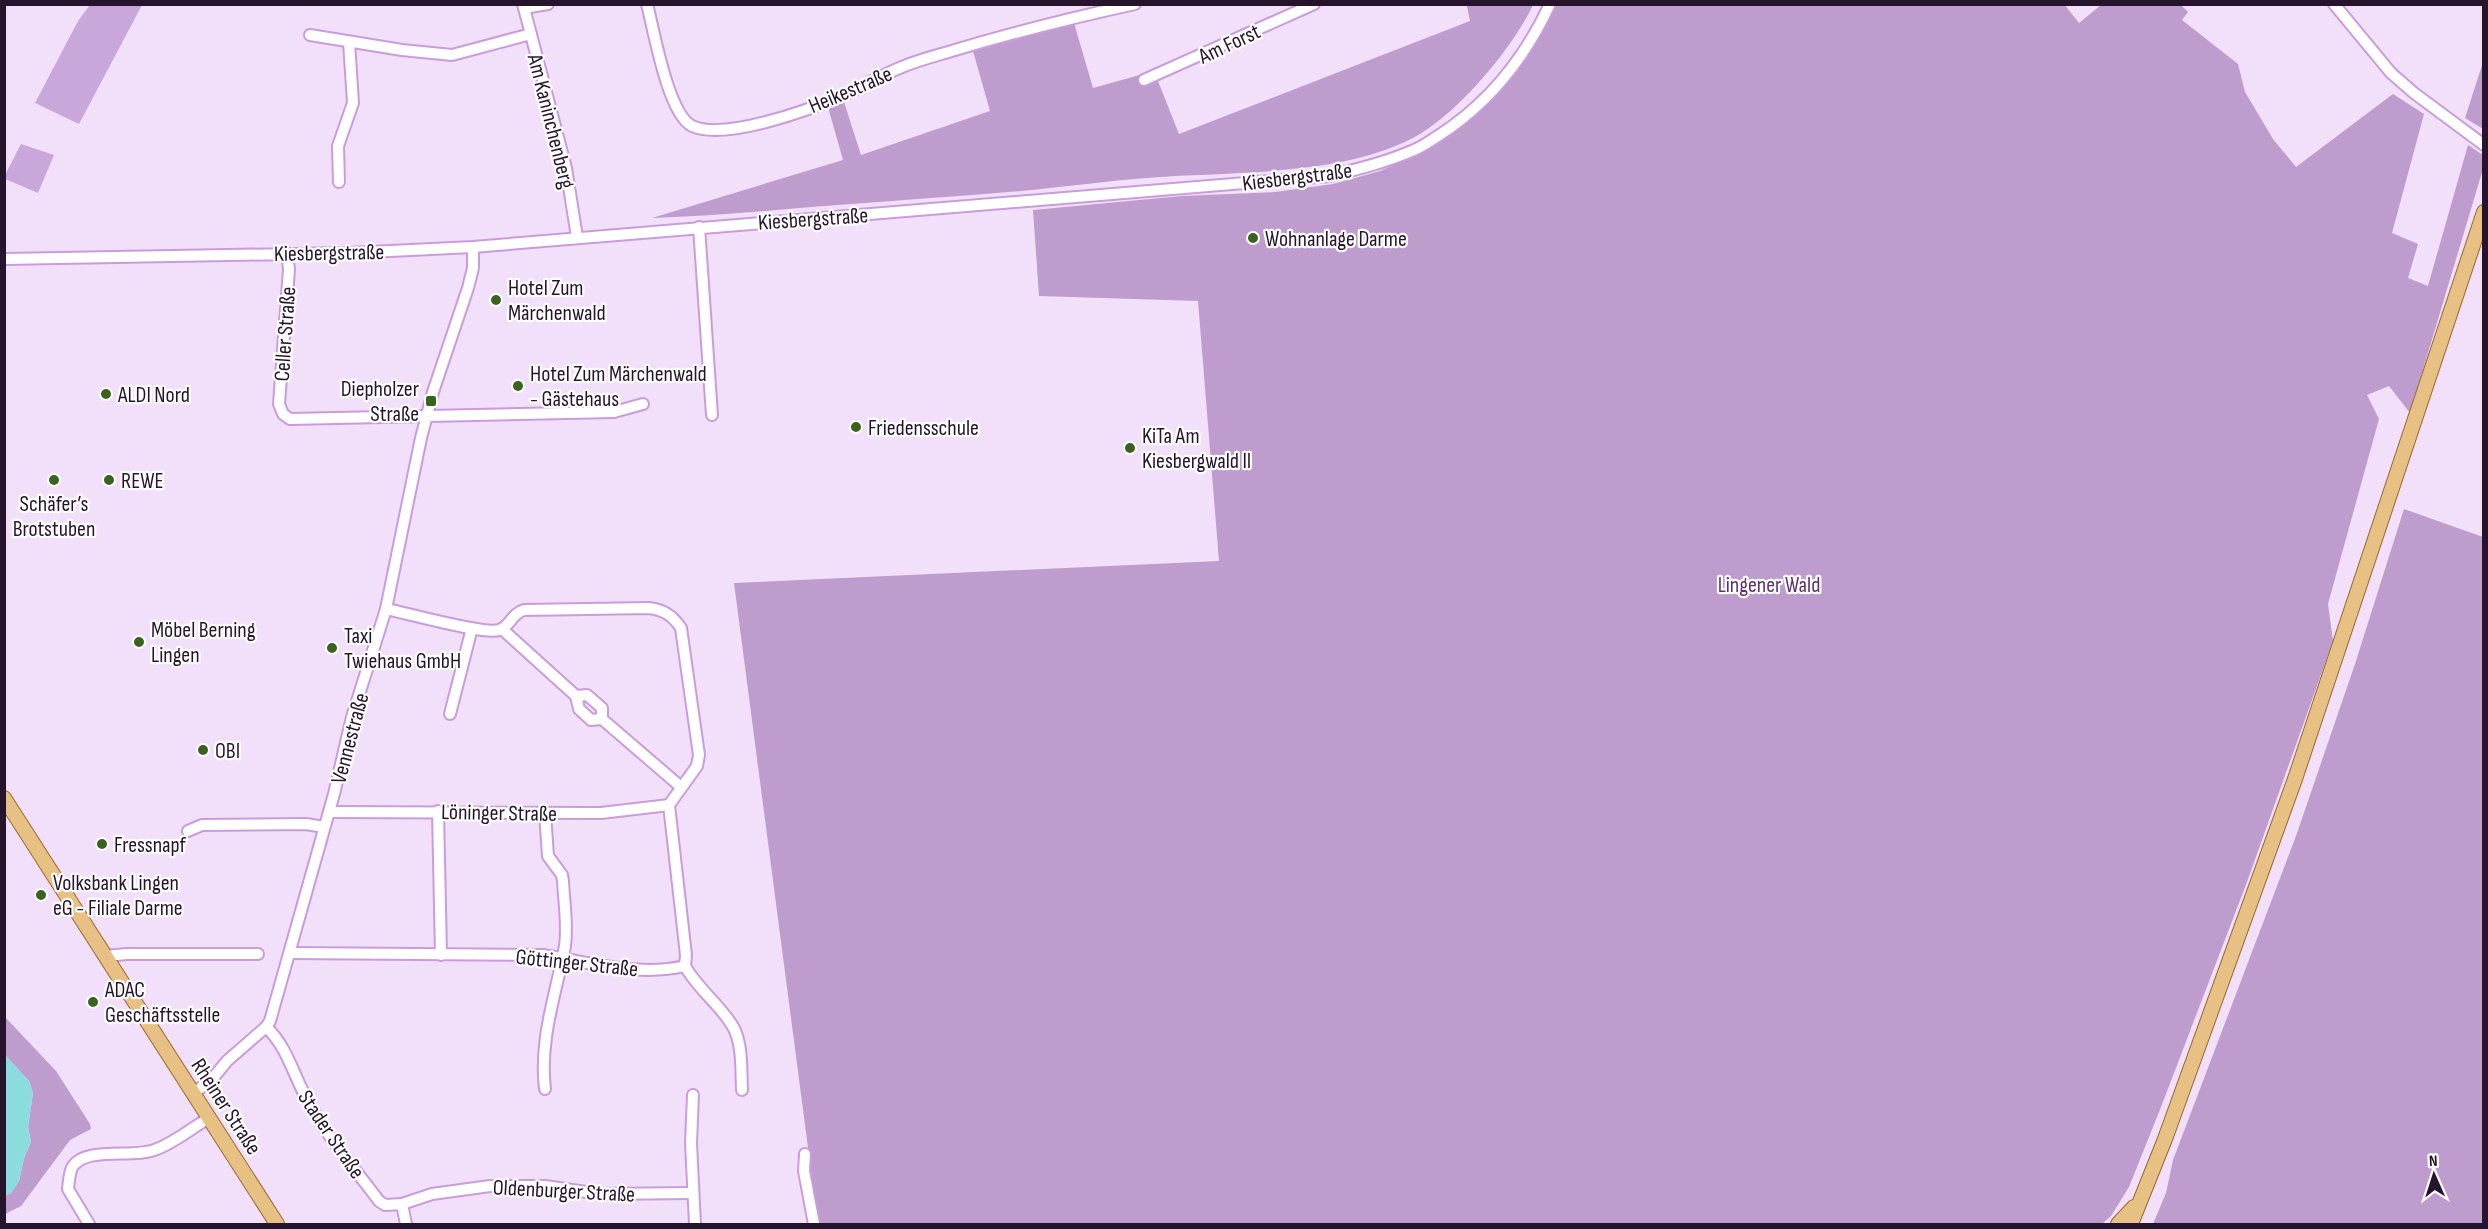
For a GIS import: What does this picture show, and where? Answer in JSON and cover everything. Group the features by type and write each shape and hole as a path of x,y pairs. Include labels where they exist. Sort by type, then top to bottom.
{"main road":[{"path":"2131,1224 2295,779 2484,212"},
{"name":"Rheiner Straße","path":"4,798 277,1224"},
{"path":"2118,1224 2142,1198"}],"street":[{"path":"524,6 548,4"},
{"name":"Heikestraße","path":"647,4 669,92 678,112 691,125 709,130 733,129 804,110 840,96 900,67 947,52 1135,4"},
{"name":"Am Forst","path":"1144,80 1314,4"},
{"name":"Kiesbergstraße","path":"4,259 404,251 472,247 699,226 1330,176 1416,150 1453,126 1487,98 1515,65 1539,28 1550,4"},
{"path":"2334,4 2391,74 2484,145"},
{"name":"Am Kaninchenberg","path":"524,6 566,168 577,237"},
{"path":"310,35 402,50 452,55 531,34"},
{"path":"339,182 338,146 353,103 349,42"},
{"path":"699,226 712,415"},
{"name":"Vennestraße","path":"266,1027 290,953 329,812 352,717 386,609 426,417 468,288 472,268 472,247"},
{"name":"Celler Straße","path":"287,253 289,269 279,404 283,414 290,419 426,417"},
{"path":"426,417 614,412 643,404"},
{"path":"502,629 516,612 524,610 649,608 661,610 675,620 681,628 699,754 697,766 669,805 686,955 685,966 690,976 732,1025 738,1046 742,1090"},
{"path":"386,609 472,628 502,629 576,696 579,709 591,720 602,719 681,787"},
{"path":"450,714 472,628"},
{"path":"576,696 587,695 602,708 602,719"},
{"name":"Löninger Straße","path":"329,812 601,813 669,805"},
{"path":"438,812 441,955"},
{"path":"545,813 548,856 562,875 566,935 542,1060 545,1089"},
{"path":"188,831 202,825 306,824 324,827"},
{"name":"Göttinger Straße","path":"290,953 543,955 576,962 637,969 685,966"},
{"path":"105,956 258,954"},
{"path":"194,1093 266,1027"},
{"name":"Stader Straße","path":"266,1027 282,1045 309,1105 379,1201 385,1205 402,1204"},
{"path":"693,1095 691,1143 695,1224"},
{"path":"88,1224 68,1189 72,1167 82,1158 95,1155 138,1154 156,1150 209,1118"},
{"path":"805,1154 804,1171 814,1224"},
{"name":"Oldenburger Straße","path":"402,1204 432,1194 490,1186 544,1186 621,1195 693,1193"},
{"path":"402,1204 406,1224"}],"shaded area":[{"path":"90,5 142,5 79,124 35,103 78,21"},
{"path":"21,144 54,155 38,193 5,179"},
{"path":"5,1055 29,1081 33,1093 28,1127 31,1142 24,1158 19,1181 11,1193 5,1196"}],"green space":[{"path":"1472,4 1533,5 1512,41 1482,79 1447,114 1413,138 1383,151 1351,160 1247,173 1146,178 983,194 652,218 843,160 828,107 844,102 861,155 990,111 973,51 1074,23 1093,88 1154,71 1179,134 1470,21 1467,6"},
{"name":"Lingener Wald","path":"2064,4 2079,23 2101,5 2181,5 2188,12 2182,20 2238,64 2245,92 2273,139 2296,167 2393,94 2424,114 2392,233 2418,244 2408,278 2428,286 2468,145 2483,155 2483,169 2410,413 2389,386 2367,395 2379,419 2328,604 2333,641 2247,882 2161,1107 2129,1187 2111,1216 2102,1224 818,1224 734,583 1219,561 1198,301 1039,296 1033,210 1182,196 1275,192 1333,184 1380,171 1420,154 1458,128 1554,5"},
{"path":"2483,62 2483,129 2465,118"},
{"path":"2404,509 2483,537 2483,1224 2153,1224 2166,1193 2173,1160 2296,836 2355,664"},
{"path":"5,1017 56,1071 91,1129 70,1140 21,1206 5,1214 5,1196 11,1193 19,1181 24,1158 31,1142 28,1127 33,1093 29,1081 5,1055"}],"place":[{"name":"Wohnanlage Darme","path":"1253,238"},
{"name":"Hotel Zum Märchenwald","path":"496,300"},
{"name":"Hotel Zum Märchenwald - Gästehaus","path":"518,386"},
{"name":"ALDI Nord","path":"106,394"},
{"name":"Diepholzer Straße","path":"431,401"},
{"name":"Friedensschule","path":"856,427"},
{"name":"KiTa Am Kiesbergwald II","path":"1130,448"},
{"name":"Schäfer’s Brotstuben","path":"54,480"},
{"name":"REWE","path":"109,480"},
{"name":"Möbel Berning Lingen","path":"139,642"},
{"name":"Taxi Twiehaus GmbH","path":"332,648"},
{"name":"OBI","path":"203,750"},
{"name":"Fressnapf","path":"102,844"},
{"name":"Volksbank Lingen eG - Filiale Darme","path":"41,895"},
{"name":"ADAC Geschäftsstelle","path":"93,1002"}]}
